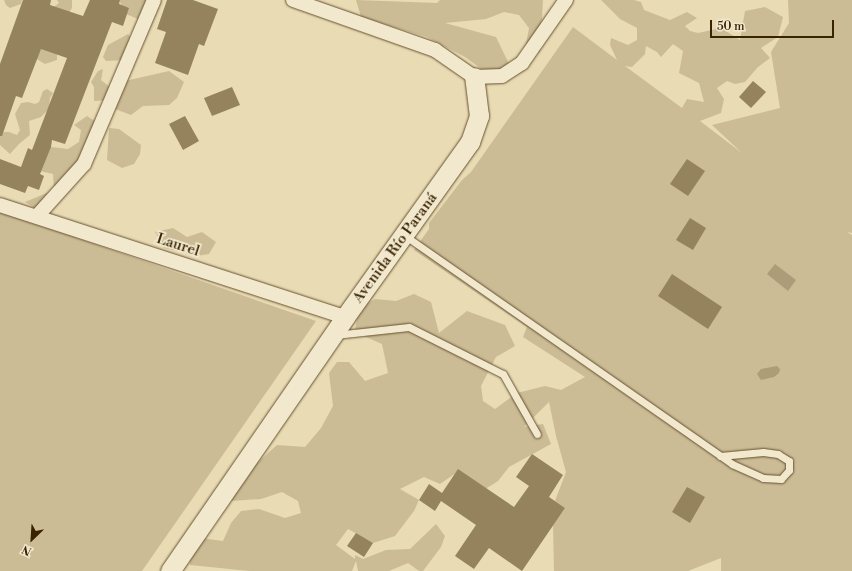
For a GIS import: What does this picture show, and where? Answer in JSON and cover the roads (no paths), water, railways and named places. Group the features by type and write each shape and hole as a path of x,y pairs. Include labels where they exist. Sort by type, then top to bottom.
{"main road":[{"name":"Avenida Río Paraná","path":"170,571 345,317 470,142 479,116 474,77"}],"street":[{"path":"37,216 84,164 154,0"},
{"path":"293,0 435,50 474,77 502,76 522,63 566,0"},
{"name":"Laurel","path":"0,205 345,317"}],"lane":[{"path":"404,235 720,456 732,464 762,478 781,479 789,470 789,461 778,454 764,452 720,456"},
{"path":"333,335 409,327 503,374 537,434"}]}
